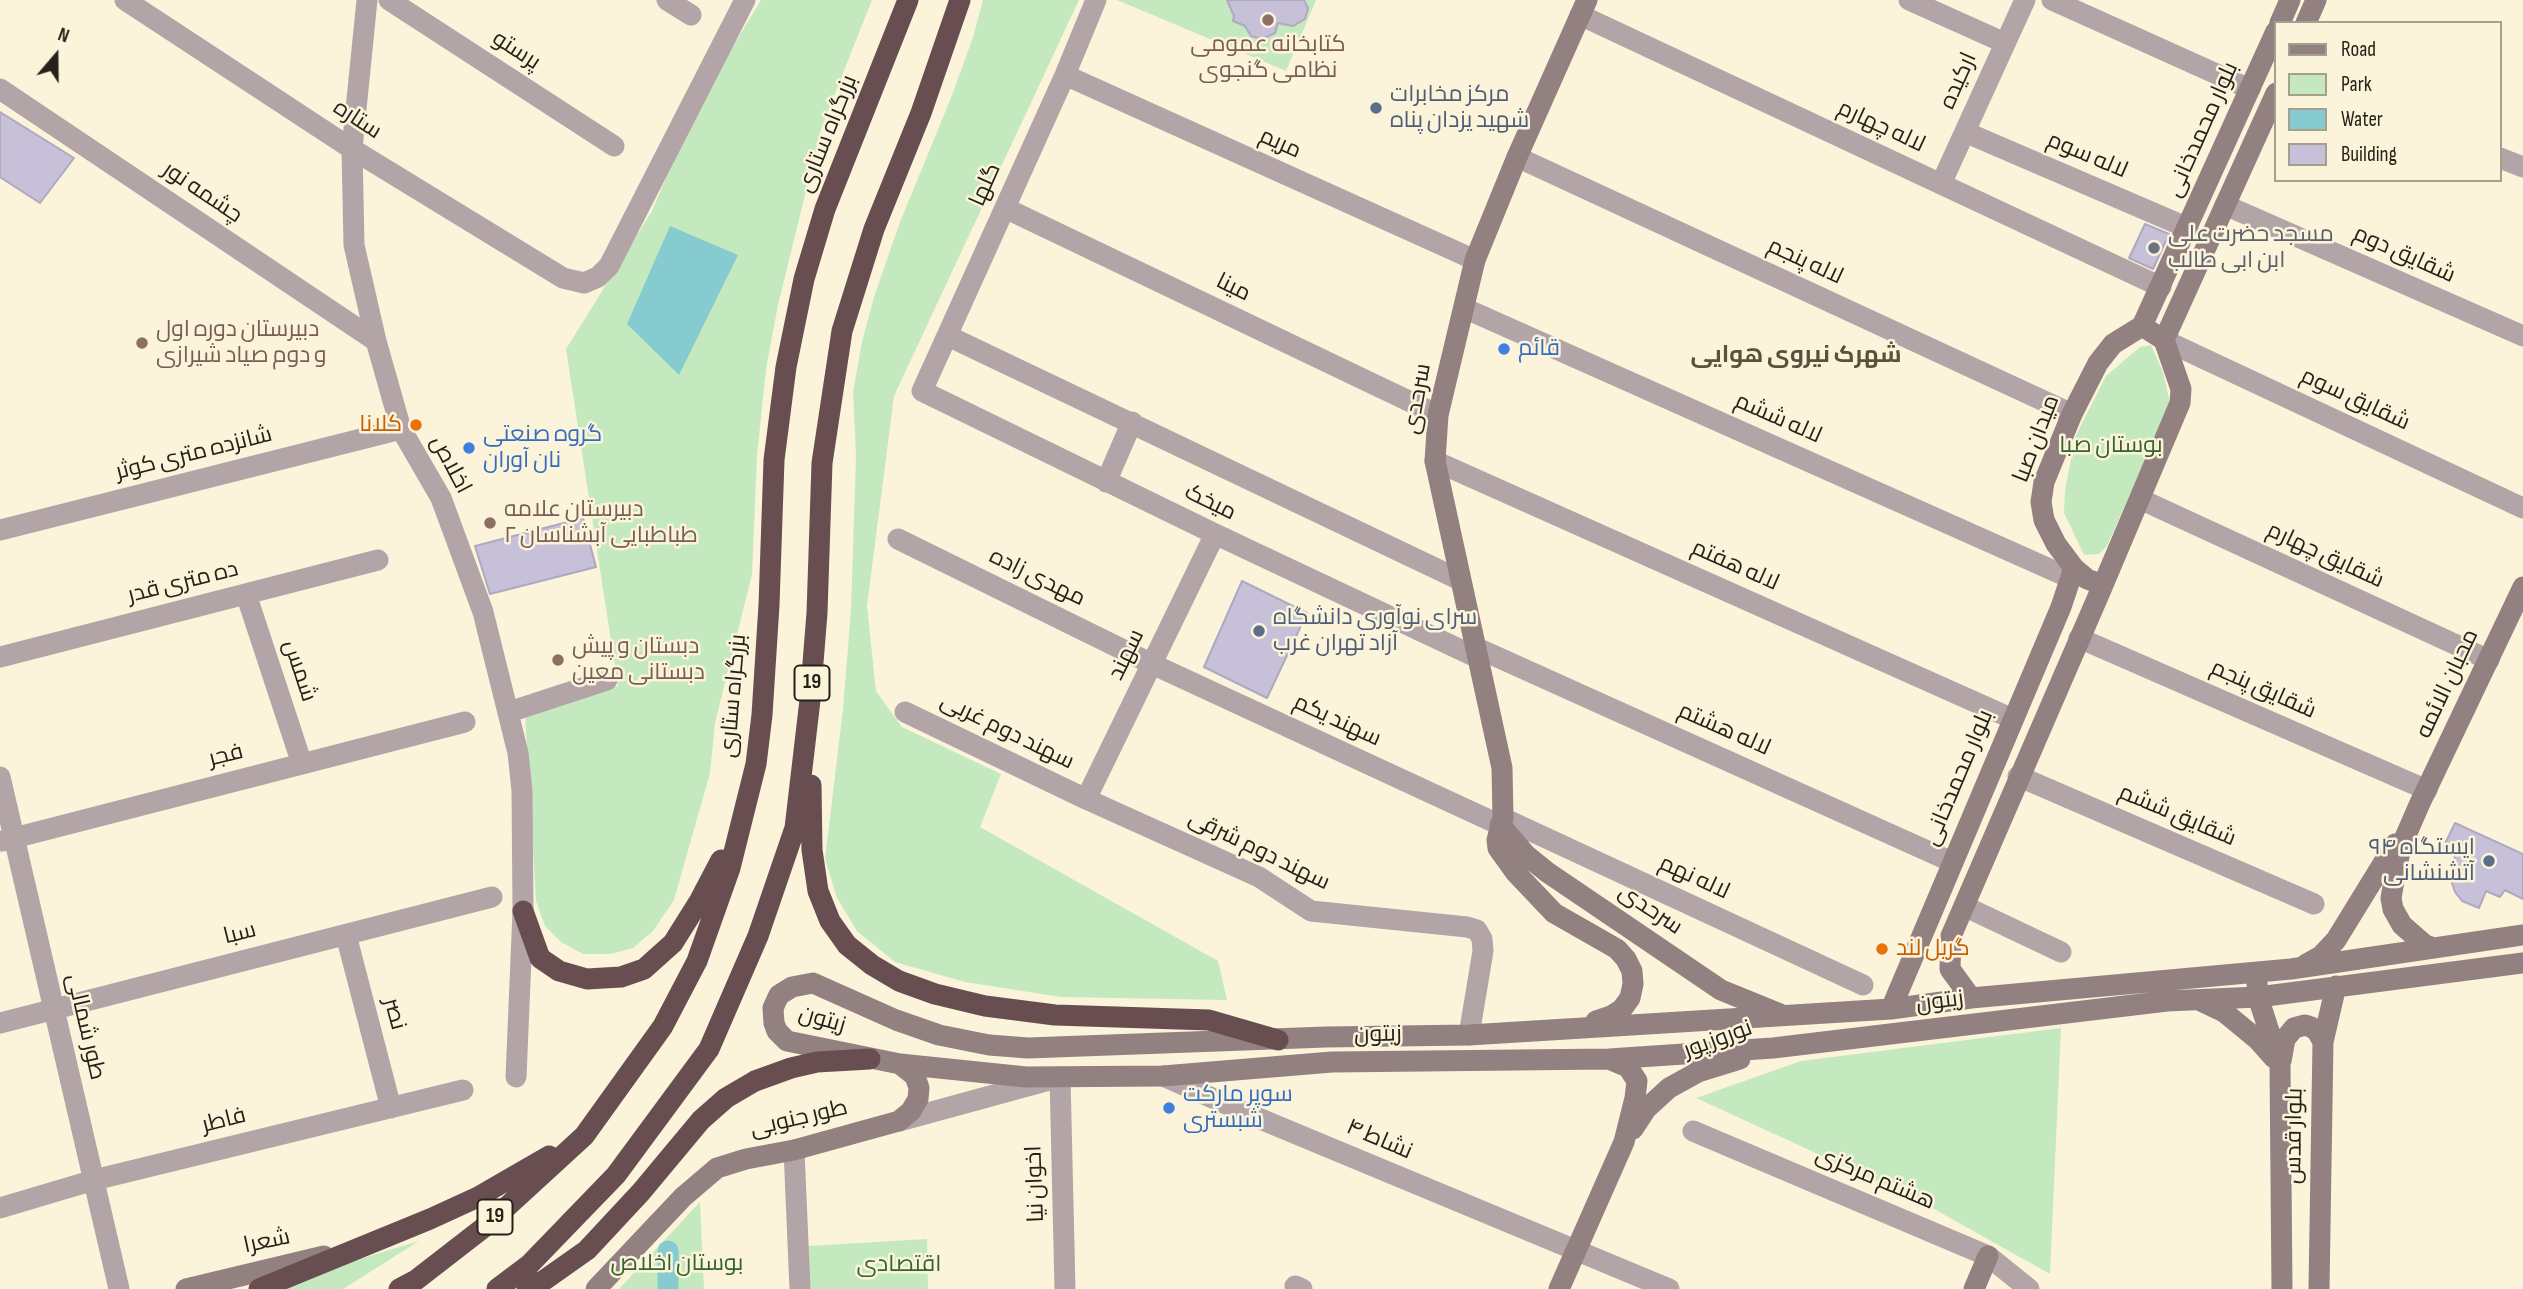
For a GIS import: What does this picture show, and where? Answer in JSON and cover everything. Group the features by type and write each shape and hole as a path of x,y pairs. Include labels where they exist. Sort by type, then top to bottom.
{"highway":[{"name":"بزرگراه ستاری","path":"399,1289 416,1280 487,1225 584,1136 663,1026 697,961 730,868 756,764 762,715 774,460 786,367 804,279 825,209 908,0"},
{"name":"19","path":"497,1289 529,1265 616,1175 709,1049 758,936 795,828 817,614 822,463 842,331 874,229 921,113 960,0"},
{"path":"810,700 812,850 818,891 830,921 847,945 872,965 899,981 935,994 985,1006 1055,1015 1209,1020 1278,1040"},
{"path":"523,911 540,958 559,971 587,979 621,977 644,969 673,943 701,900 745,815"},
{"path":"527,1289 587,1250 641,1192 701,1120 726,1098 755,1082 791,1068 817,1062 870,1059"},
{"path":"259,1289 478,1197 584,1136"}],"street":[{"name":"ستاره","path":"125,0 352,149 563,278 584,283 598,277 609,266 745,0"},
{"name":"اخلاص","path":"367,0 352,149 354,245 376,341 401,429 441,498 483,612 518,753 522,791 523,911 516,1077"},
{"name":"پرستو","path":"389,0 614,146"},
{"path":"667,0 691,15"},
{"name":"گلها","path":"922,391 1065,75 1096,0"},
{"path":"1909,0 2005,43"},
{"name":"ارکیده","path":"1941,184 2025,0"},
{"path":"2053,0 2250,89"},
{"path":"2281,21 2290,0"},
{"path":"2307,21 2316,0"},
{"name":"سرحدی","path":"1574,1027 1611,1016 1622,1009 1630,998 1632,971 1617,949 1554,912 1517,873 1498,848 1502,768 1435,461 1438,415 1475,260 1517,157 1584,8"},
{"name":"لاله چهارم","path":"1584,8 1941,184 2161,287"},
{"name":"بلوار محمدخانی","path":"2142,327 2274,35"},
{"name":"مریم","path":"1065,75 1475,260"},
{"name":"چشمه نور","path":"0,89 376,341"},
{"path":"2164,340 2274,97"},
{"name":"لاله سوم","path":"1965,132 2188,228"},
{"name":"لاله پنجم","path":"1517,157 2072,414"},
{"path":"2502,159 2523,167"},
{"name":"شقایق دوم","path":"2225,205 2523,336"},
{"name":"مینا","path":"1005,208 1438,415"},
{"name":"لاله ششم","path":"1464,308 2072,573"},
{"path":"1971,998 1950,969 1951,936 2180,403 2182,389 2164,340 2142,327"},
{"name":"میدان صبا","path":"2103,585 2072,573 2045,520 2041,502 2044,482 2072,414 2098,363 2113,344 2142,327"},
{"name":"میخک","path":"948,336 1460,580"},
{"name":"شقایق سوم","path":"2164,340 2523,508"},
{"name":"میخک","path":"922,391 1215,534 1476,652"},
{"path":"1106,482 1132,422"},
{"name":"شانزده متری کوثر","path":"0,530 401,429"},
{"name":"لاله هفتم","path":"1435,461 2013,719"},
{"name":"شقایق چهارم","path":"2140,499 2489,660"},
{"name":"سهند","path":"1086,799 1215,534"},
{"name":"مهدی زاده","path":"898,539 1152,664"},
{"name":"ده متری قدر","path":"0,657 378,560"},
{"name":"بلوار محمدخانی","path":"1891,1009 2061,607 2072,573"},
{"name":"محبان الائمه","path":"2423,797 2523,587"},
{"name":"شمس","path":"246,594 302,764"},
{"name":"شقایق پنجم","path":"2079,638 2423,797"},
{"name":"لاله هشتم","path":"1476,652 1952,862"},
{"name":"سهند يكم","path":"1152,664 1501,821"},
{"path":"509,712 607,680"},
{"name":"سهند دوم غربی","path":"905,712 1086,799"},
{"name":"فجر","path":"7,840 465,722"},
{"name":"شقایق ششم","path":"2018,776 2314,904"},
{"name":"طور شمالی","path":"0,777 7,840 54,1009 119,1289"},
{"path":"2423,797 2403,842 2392,898 2393,909 2402,925 2425,945 2434,948"},
{"path":"2291,969 2308,964 2321,956 2336,940 2423,797"},
{"name":"سهند دوم شرقی","path":"1086,799 1259,877 1311,911 1477,930 1482,939 1483,951 1469,1035"},
{"name":"سرحدی","path":"1501,821 1525,855 1547,872 1721,989 1786,1017"},
{"name":"لاله نهم","path":"1501,821 1863,985"},
{"name":"سبا","path":"0,1023 492,897"},
{"path":"1930,913 1936,925 1944,929 1960,915"},
{"path":"1960,915 2061,952"},
{"name":"نصر","path":"346,934 391,1108"},
{"name":"زیتون","path":"2523,935 2291,969 1971,998 1891,1009 1469,1035 1028,1048 989,1045 939,1035 896,1020 813,983 792,987 779,995 773,1008 777,1031 787,1041 870,1059 987,1074 1060,1077 1163,1076 1332,1062 1609,1059 1773,1048 2093,1009 2258,997 2523,964"},
{"name":"بلوار قدس","path":"2257,971 2258,997 2280,1065 2282,1289"},
{"name":"بلوار قدس","path":"2319,1289 2323,1042 2336,986"},
{"path":"2197,1000 2224,1012 2258,1040 2280,1065"},
{"path":"2280,1065 2285,1039 2294,1028 2305,1025 2311,1027 2323,1042"},
{"name":"نوروزپور","path":"1624,1142 1646,1109 1669,1088 1698,1072 1773,1048"},
{"name":"نوروزپور","path":"1559,1289 1624,1142 1635,1098 1637,1081 1628,1067 1609,1059"},
{"path":"899,1121 911,1111 918,1099 919,1088 915,1076 900,1064"},
{"name":"نشاط ۴","path":"1163,1076 1669,1289"},
{"name":"طور جنوبی","path":"596,1289 683,1197 717,1168 746,1159 794,1150 1060,1077"},
{"name":"اخوان نیا","path":"1060,1077 1065,1289"},
{"name":"فاطر","path":"0,1208 94,1180 463,1090"},
{"name":"هشتم مرکزی","path":"1693,1131 1988,1256 2029,1289"},
{"path":"794,1150 800,1289"},
{"name":"شعرا","path":"186,1289 360,1248"},
{"path":"1974,1289 1988,1256"}],"green space":[{"path":"761,0 872,0 822,126 778,305 766,369 757,456 752,574 715,723 710,773 674,900 653,931 633,948 611,954 583,954 561,942 545,926 536,901 525,713 618,686 566,349 652,211 696,107"},
{"path":"983,0 1079,0 894,396 867,606 876,691 902,727 1001,774 980,827 1218,961 1227,1000 1061,997 965,982 895,962 857,931 837,898 825,859 843,709 851,610 856,455 853,392 862,342 874,297 900,222 951,98"},
{"path":"1117,0 1227,0 1231,9 1235,10 1233,21 1245,26 1251,36 1262,39 1275,33 1278,23 1293,26 1305,19 1308,8 1304,0 1316,0 1286,71"},
{"name":"بوستان صبا","path":"2151,345 2163,372 2170,403 2107,546 2099,554 2084,555 2064,513 2065,491 2075,437 2106,376 2140,347"},
{"path":"2061,1028 2050,1274 1918,1200 1696,1098 1801,1061"},
{"name":"بوستان اخلاص","path":"700,1202 704,1289 619,1289"},
{"name":"اقتصادی","path":"927,1239 928,1289 809,1289 808,1246"},
{"path":"419,1241 343,1289 286,1289 350,1262"}],"water":[{"path":"670,226 738,255 679,375 627,324"}],"building":[{"name":"کتابخانه عمومی نظامی گنجوی","path":"1227,0 1304,0 1308,8 1305,19 1293,26 1278,23 1275,33 1262,39 1251,36 1245,26 1233,21 1234,16"},
{"path":"0,112 74,158 40,203 0,177"},
{"path":"2145,224 2169,234 2153,269 2129,258"},
{"path":"583,518 596,567 490,594 475,546"},
{"name":"سرای نوآوری دانشگاه آزاد تهران غرب","path":"1242,581 1307,613 1267,698 1204,667"},
{"name":"ایستگاه ۹۴ آتشنشانی","path":"2455,823 2523,854 2523,899 2505,890 2500,897 2486,891 2479,908 2462,901 2451,880 2455,856 2442,850"}],"waterway":[{"path":"668,1251 668,1289"}],"place":[{"name":"کتابخانه عمومی نظامی گنجوی","path":"1268,20"},
{"name":"مرکز مخابرات شهید یزدان پناه","path":"1376,108"},
{"name":"مسجد حضرت علی ابن ابی طالب","path":"2154,248"},
{"name":"دبیرستان دوره اول‌ و دوم صیاد شیرازی","path":"142,343"},
{"name":"قائم","path":"1504,349"},
{"name":"کلانا","path":"416,425"},
{"name":"گروه صنعتی نان آوران","path":"469,448"},
{"name":"دبیرستان علامه طباطبایی آبشناسان ۲","path":"490,523"},
{"name":"سرای نوآوری دانشگاه آزاد تهران غرب","path":"1259,631"},
{"name":"دبستان و پیش دبستانی معین","path":"558,660"},
{"name":"ایستگاه ۹۴ آتشنشانی","path":"2489,861"},
{"name":"گریل لند","path":"1882,949"},
{"name":"سوپر مارکت شبستری","path":"1169,1108"}],"district":[{"name":"شهرک نیروی هوایی","path":"1796,356"}]}
